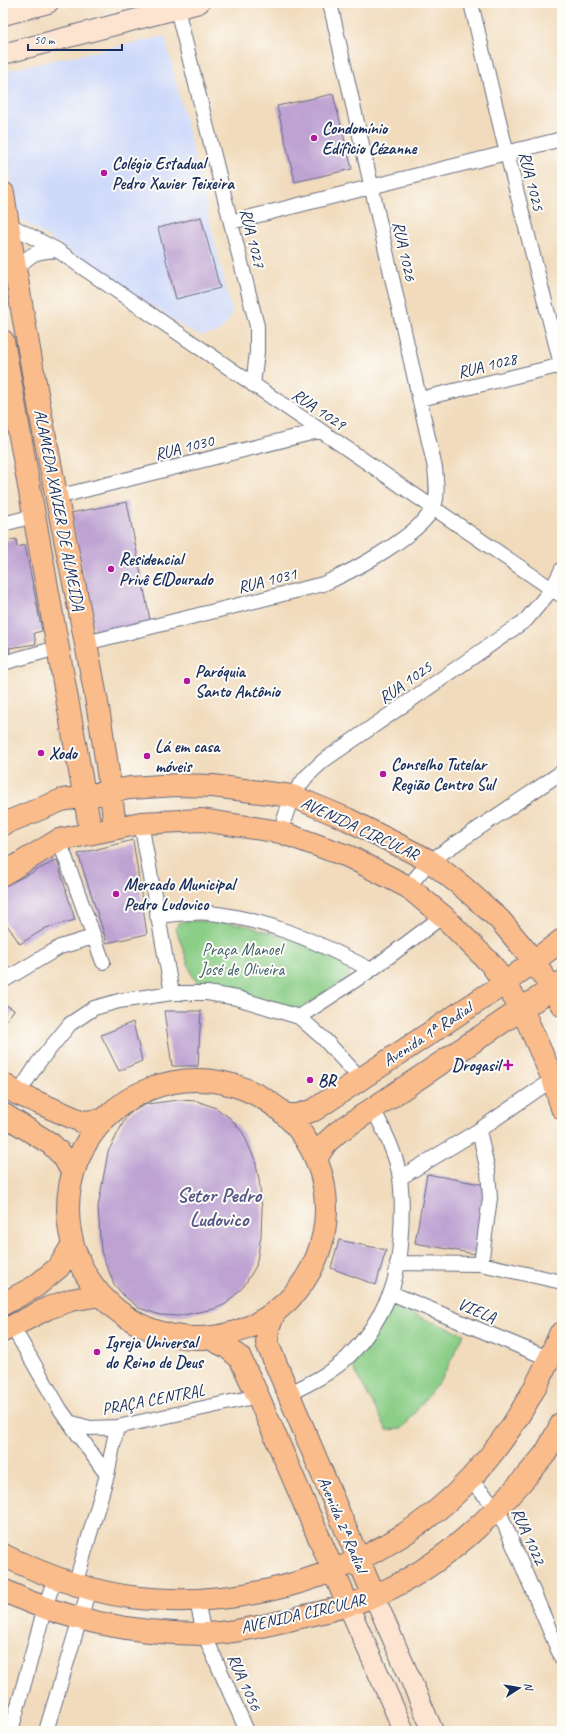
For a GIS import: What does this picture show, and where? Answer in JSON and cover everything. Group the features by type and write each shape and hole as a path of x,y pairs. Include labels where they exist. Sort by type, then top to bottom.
{"main road":[{"path":"3,15 48,3"},
{"path":"3,54 199,3"},
{"name":"ALAMEDA XAVIER DE ALMEIDA","path":"3,193 15,270 86,643 111,791 115,828"},
{"name":"ALAMEDA XAVIER DE ALMEIDA","path":"3,341 6,375 34,516 91,833"},
{"name":"AVENIDA CIRCULAR","path":"3,824 62,800 111,791 177,785 213,786 292,796 347,819 430,861 463,887 500,920 559,992"},
{"name":"AVENIDA CIRCULAR","path":"3,874 59,840 141,823 202,820 280,832 350,856 408,887 443,916 491,964 522,1009 553,1079 562,1108"},
{"name":"Avenida 1ª Radial","path":"286,1115 298,1115 314,1110 505,983 562,940"},
{"name":"Avenida 1ª Radial","path":"316,1158 327,1142 338,1132 522,1009 559,992"},
{"path":"210,1080 251,1091 286,1115 304,1136 316,1158 326,1201 322,1244 304,1283 274,1314 242,1332 209,1338 172,1337 138,1324 100,1295 85,1273 73,1244 68,1209 72,1173 86,1144 103,1120 129,1099 168,1082 210,1080"},
{"path":"11,1089 83,1122 103,1120"},
{"path":"4,1118 51,1144 63,1156 72,1173"},
{"path":"3,1304 36,1286 59,1267 73,1244"},
{"path":"7,1329 48,1308 71,1300 100,1295"},
{"name":"Avenida 2ª Radial","path":"274,1314 268,1328 267,1343 358,1559 433,1731"},
{"name":"AVENIDA CIRCULAR","path":"3,1554 73,1584 137,1598 197,1601 238,1596 277,1588 332,1570 358,1559 410,1530 438,1509 470,1480 494,1452 513,1426 531,1396 550,1359 561,1330"},
{"name":"Avenida 2ª Radial","path":"209,1338 227,1346 240,1358 404,1731"},
{"name":"AVENIDA CIRCULAR","path":"3,1590 45,1607 80,1618 123,1628 204,1634 282,1622 348,1605 388,1590 423,1569 457,1545 498,1509 545,1454 562,1424"}],"street":[{"name":"RUA 1026","path":"330,3 435,468 436,491 434,508"},
{"name":"RUA 1025","path":"471,3 507,154 562,366"},
{"name":"RUA 1027","path":"177,9 257,326 257,352 253,385"},
{"path":"231,222 562,140"},
{"name":"RUA 1029","path":"8,224 57,250 319,431 557,592"},
{"path":"15,270 28,257 37,252 57,250"},
{"name":"RUA 1028","path":"420,400 562,366"},
{"name":"RUA 1030","path":"57,497 319,431"},
{"name":"RUA 1031","path":"86,643 323,584 350,573 419,527 434,508"},
{"path":"3,524 34,516"},
{"name":"RUA 1025","path":"280,832 292,796 306,777 323,761 526,620 557,592 562,569"},
{"path":"3,663 57,648"},
{"path":"408,887 430,861 562,772"},
{"path":"141,823 172,993"},
{"path":"59,840 103,962"},
{"path":"158,916 209,912 274,926 327,946 371,970"},
{"path":"299,1016 371,970 443,916"},
{"path":"3,981 60,947 93,937"},
{"path":"11,1089 38,1063 70,1024 94,1008 172,993 207,993 237,998 299,1016 360,1078"},
{"path":"400,1178 479,1130 553,1079"},
{"path":"288,1394 324,1375 347,1357 379,1316 391,1293 398,1263 400,1231 400,1178 388,1138 373,1109"},
{"path":"479,1130 488,1172 490,1198 481,1264"},
{"path":"398,1263 481,1264 562,1282"},
{"name":"VIELA","path":"391,1293 550,1359"},
{"path":"7,1329 60,1409 72,1423 107,1475"},
{"name":"PRAÇA CENTRAL","path":"72,1423 90,1428 117,1427 258,1396"},
{"path":"46,1731 80,1618 73,1584 107,1475 117,1427"},
{"name":"RUA 1022","path":"470,1480 498,1509 562,1659"},
{"path":"11,1731 45,1607 73,1584"},
{"name":"RUA 1056","path":"197,1601 204,1634 247,1731"}],"shaded area":[{"name":"Colégio Estadual Pedro Xavier Teixeira","path":"165,36 232,313 228,322 219,332 201,336 190,331 17,217 3,129 3,71"}],"green space":[{"name":"Praça Manoel José de Oliveira","path":"184,921 208,921 248,926 303,944 344,964 349,970 349,977 300,1009 293,1010 252,996 203,986 193,978 176,929 178,923"},
{"path":"393,1307 464,1334 442,1378 402,1429 387,1430 351,1364"}],"building":[{"name":"Condomínio Edíficio Cézanne","path":"333,94 352,169 295,182 277,106"},
{"path":"201,217 220,288 176,299 158,228"},
{"name":"Residencial Privê ElDourado","path":"127,502 151,625 95,636 71,513"},
{"path":"16,539 17,547 25,545 42,631 34,633 36,644 9,648 10,653 3,655 3,542"},
{"name":"Mercado Municipal Pedro Ludovico","path":"133,840 147,934 107,943 78,854"},
{"path":"57,860 75,920 46,928 20,944 3,919 3,887"},
{"path":"3,1003 14,1010 3,1025"},
{"path":"164,1011 201,1011 198,1066 172,1066"},
{"path":"133,1022 142,1061 119,1071 101,1035"},
{"path":"178,1100 197,1101 216,1108 230,1118 243,1133 255,1160 259,1179 262,1209 261,1236 256,1266 244,1286 226,1304 214,1309 178,1316 160,1315 139,1308 123,1295 114,1284 101,1252 98,1207 108,1152 126,1117 133,1111 147,1104"},
{"path":"427,1174 486,1185 475,1254 415,1243"},
{"path":"339,1240 386,1250 376,1285 331,1268"}],"place":[{"name":"Condomínio Edíficio Cézanne","path":"314,138"},
{"name":"Colégio Estadual Pedro Xavier Teixeira","path":"104,173"},
{"name":"Residencial Privê ElDourado","path":"111,569"},
{"name":"Paróquia Santo Antônio","path":"187,681"},
{"name":"Xodo","path":"41,753"},
{"name":"Lá em casa móveis","path":"147,756"},
{"name":"Conselho Tutelar Região Centro Sul","path":"383,774"},
{"name":"Mercado Municipal Pedro Ludovico","path":"116,894"},
{"name":"Drogasil","path":"508,1065"},
{"name":"BR","path":"310,1080"},
{"name":"Igreja Universal do Reino de Deus","path":"97,1352"}],"district":[{"name":"Setor Pedro Ludovico","path":"219,1207"}]}
